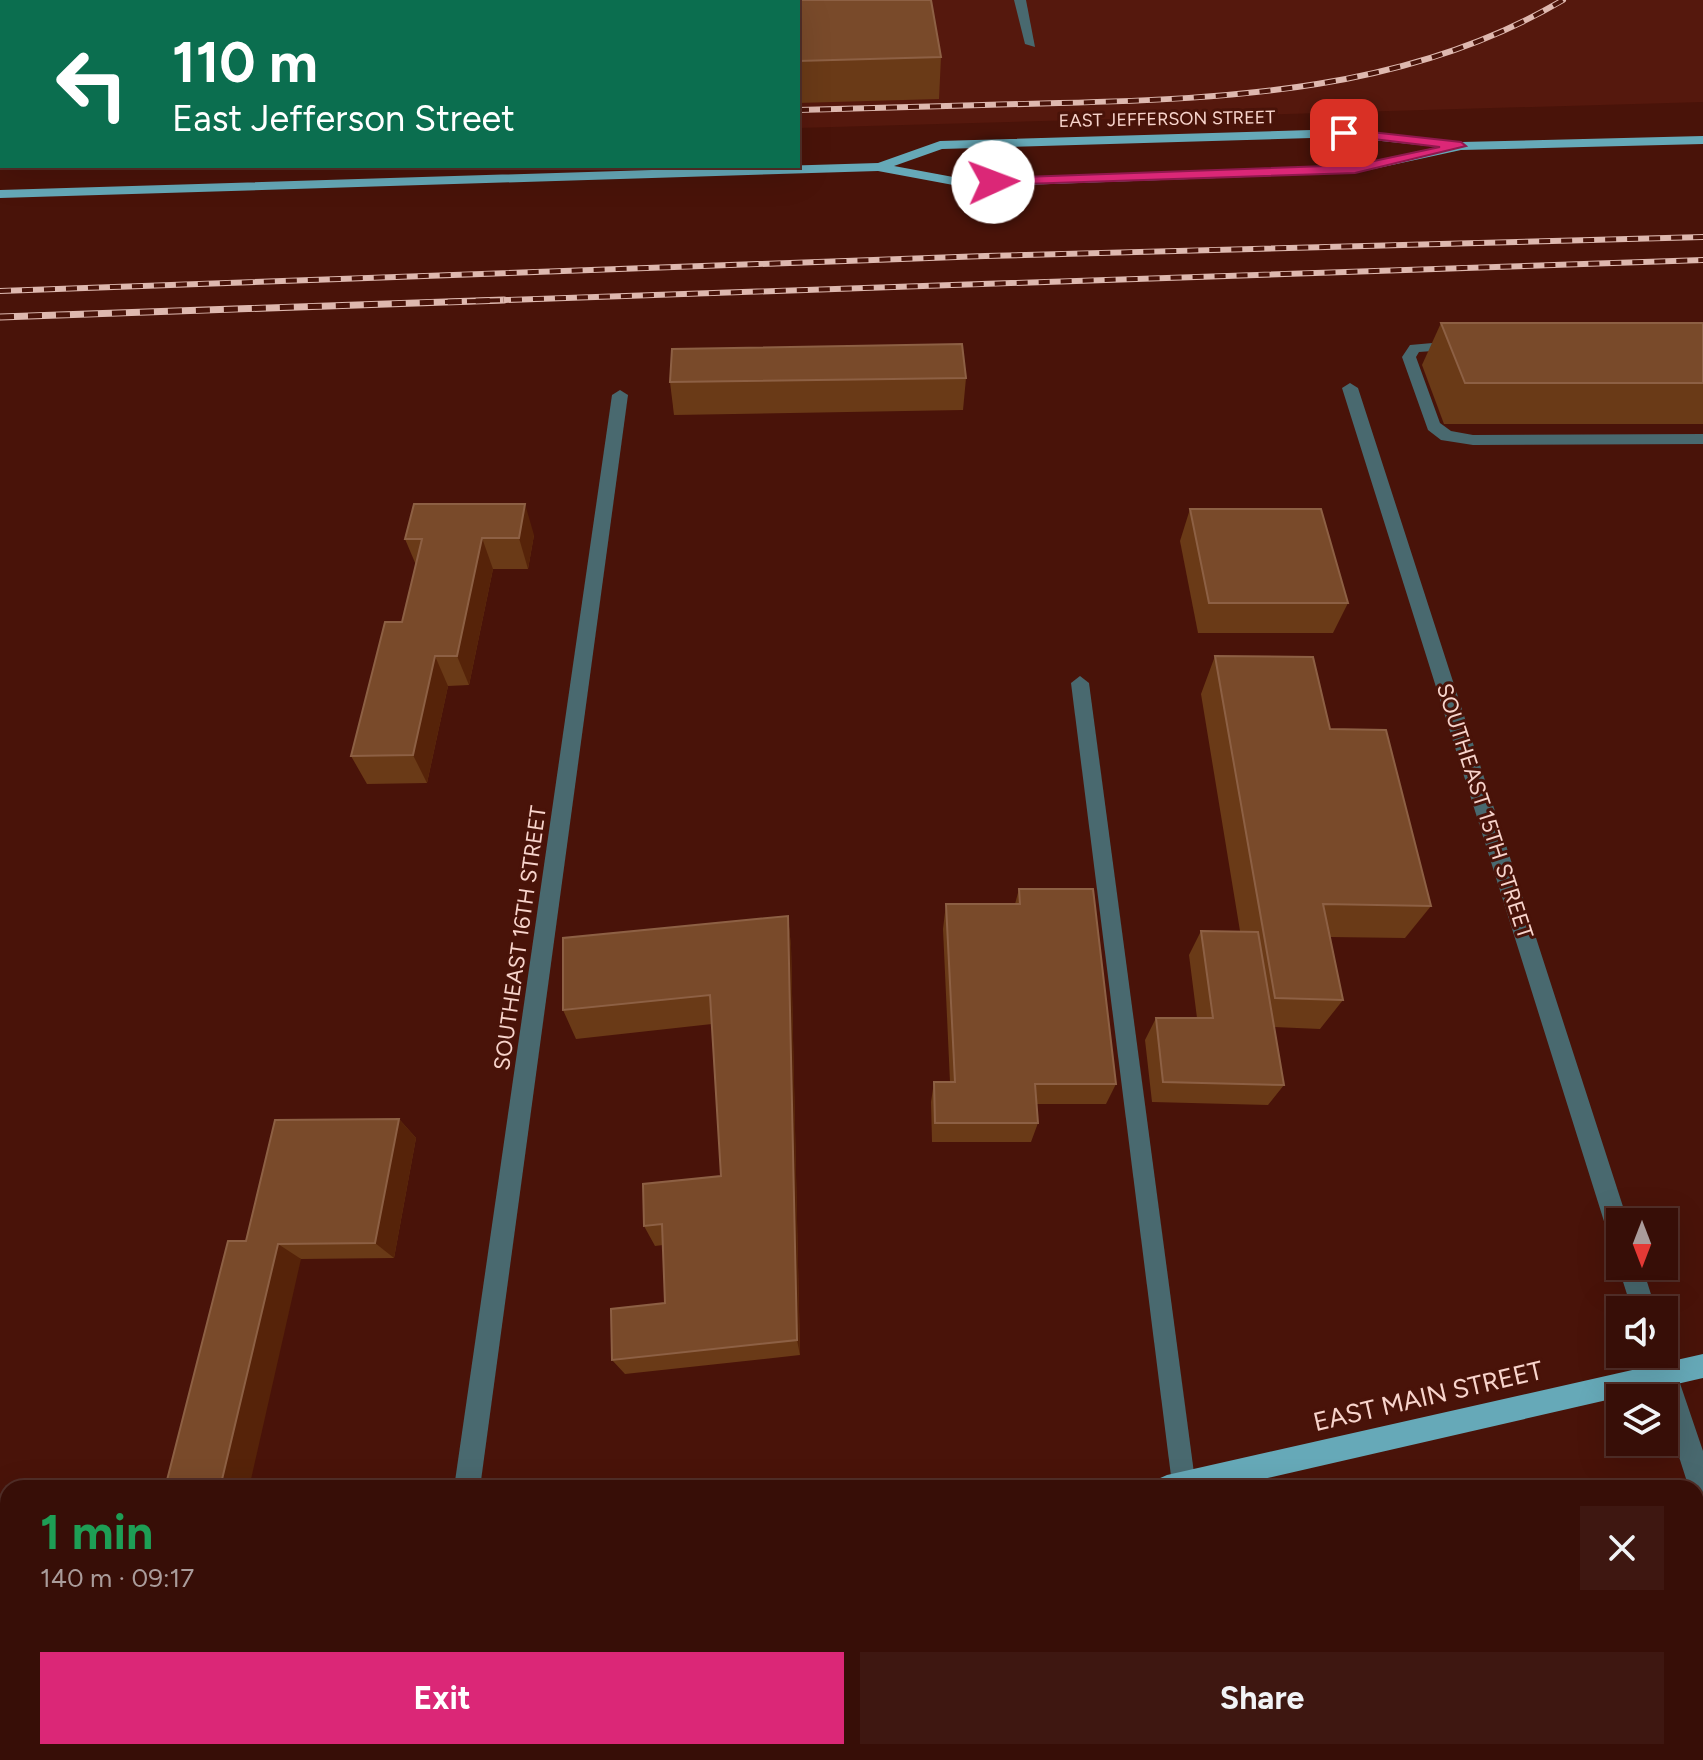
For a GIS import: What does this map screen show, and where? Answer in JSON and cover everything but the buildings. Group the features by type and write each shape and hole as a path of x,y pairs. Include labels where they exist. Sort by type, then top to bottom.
{"main road":[{"name":"EAST JEFFERSON STREET","path":"878,167 940,145 987,142 1344,133 1461,146 1703,140"},
{"name":"EAST JEFFERSON STREET","path":"0,194 878,167 964,183 1151,177 1355,169 1461,146"},
{"name":"EAST MAIN STREET","path":"1678,1365 1703,1366"},
{"name":"EAST MAIN STREET","path":"1200,1480 1650,1368"}],"street":[{"path":"1020,0 1031,44"},
{"path":"1474,345 1415,348 1409,357 1433,426 1447,436 1473,440 1703,439"},
{"name":"SOUTHEAST 15TH STREET","path":"1350,388 1612,1208"},
{"name":"SOUTHEAST 16TH STREET","path":"468,1480 620,395"},
{"path":"1080,683 1175,1480"},
{"path":"1663,1368 1700,1480"}],"shaded area":[{"path":"800,0 1703,0 1703,102 800,128"}],"railway":[{"path":"800,110 1189,98 1318,84 1444,54 1505,30 1563,0"},
{"path":"0,291 985,256 1703,237"},
{"path":"445,302 1703,260"},
{"path":"0,317 504,300"}],"route":[{"path":"993,182 1355,169 1461,146 1344,133"}]}
